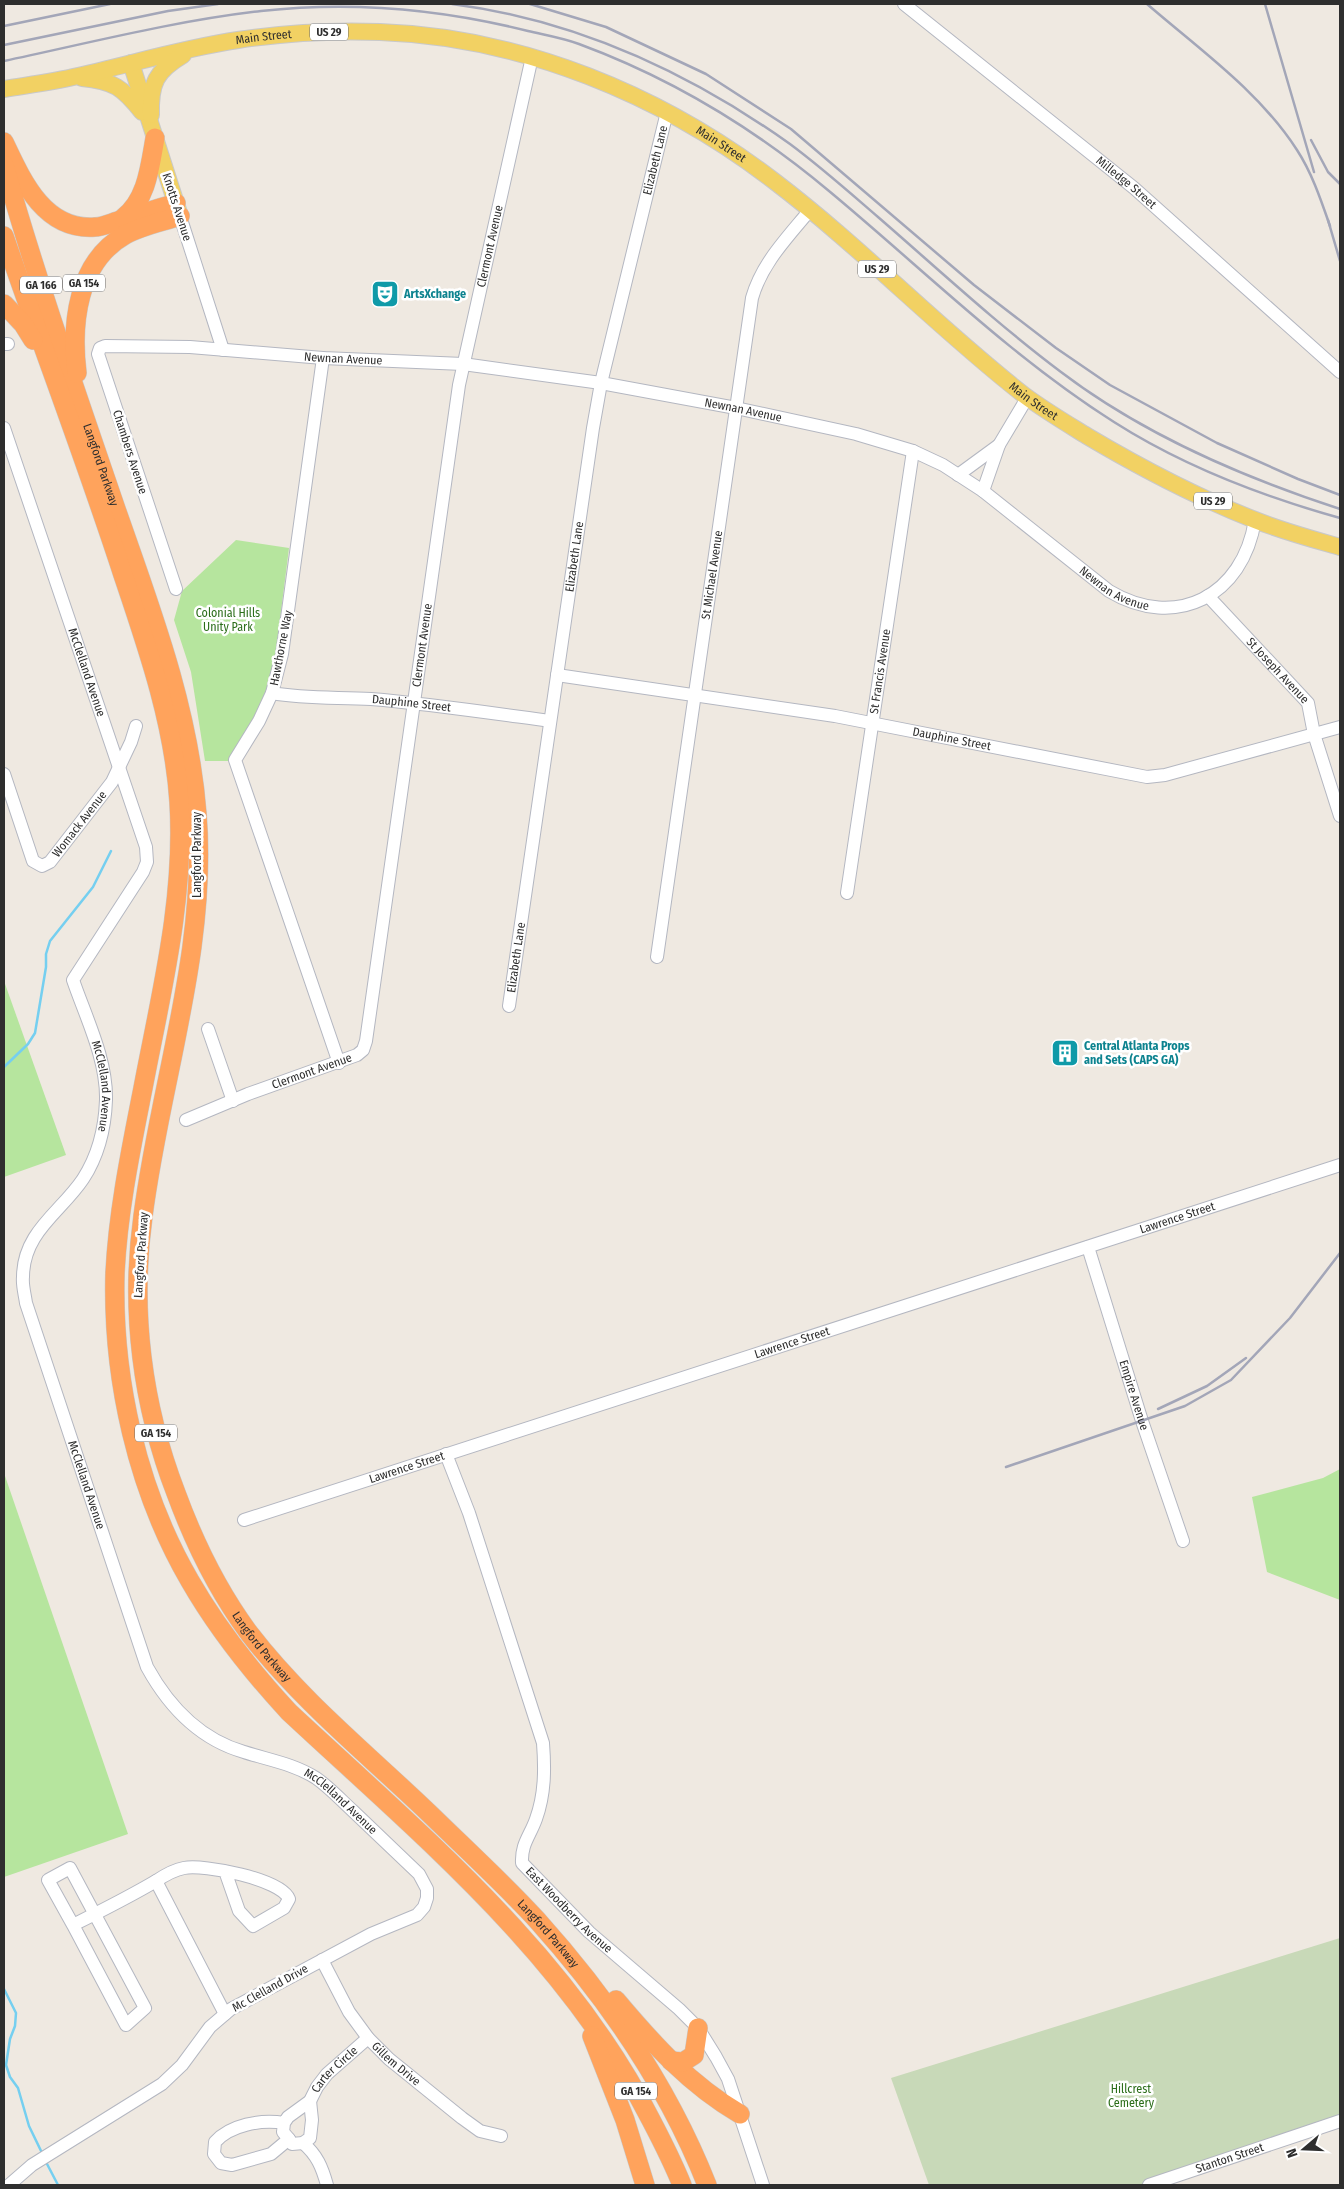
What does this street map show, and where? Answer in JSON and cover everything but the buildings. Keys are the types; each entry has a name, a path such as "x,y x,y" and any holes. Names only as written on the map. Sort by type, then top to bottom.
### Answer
{"highway":[{"path":"122,219 130,214 140,199 146,182 152,129"},
{"path":"4,142 16,169 35,200 56,218 74,226 96,227 122,219 178,210"},
{"name":"Langford Parkway","path":"4,165 98,498 157,679 168,726 178,798 180,863 174,927 127,1170 119,1224 116,1272 115,1326 122,1382 133,1434 149,1490 170,1543 190,1582 259,1679 289,1712 489,1898 578,2003 627,2075 663,2143 682,2185"},
{"name":"GA 154","path":"72,404 75,326 83,285 94,264 108,246 125,235 178,210"},
{"name":"Langford Parkway","path":"4,236 72,404 169,664 189,745 198,818 198,873 195,925 179,1024 144,1209 137,1285 142,1358 155,1430 175,1493 211,1572 247,1630 296,1687 429,1813 535,1918 590,1983 636,2046 673,2110 706,2185"},
{"path":"4,304 30,335 72,404"},
{"path":"535,1918 582,1960 651,2041 671,2061 710,2096 740,2114"},
{"path":"578,2003 625,2120 645,2185"},
{"path":"671,2061 683,2062 694,2055 698,2028"}],"main road":[{"name":"Main Street","path":"4,89 75,77 237,40 294,33 376,32 449,39 532,57 604,82 667,112 745,159 810,210 1027,398 1140,468 1255,520 1340,547"},
{"path":"152,129 152,92 158,73 192,49"},
{"name":"Knotts Avenue","path":"131,63 178,210"},
{"path":"75,77 96,79 123,90 152,129"}],"street":[{"name":"Milledge Street","path":"904,4 1134,188 1340,372"},
{"name":"Clermont Avenue","path":"186,1120 248,1094 339,1063 357,1055 363,1050 366,1041 463,364 532,57"},
{"name":"Elizabeth Lane","path":"509,1006 601,383 667,112"},
{"name":"Knotts Avenue","path":"178,210 223,350"},
{"name":"St Michael Avenue","path":"657,957 752,298 757,282 769,260 810,210"},
{"name":"Chambers Avenue","path":"134,347 105,346 100,348 98,354 176,589"},
{"name":"Newnan Avenue","path":"134,347 190,347 323,358 463,364 601,383 736,408 856,434 912,451 958,475 982,491 1124,600 1145,606 1166,608 1188,605 1208,596 1224,584 1236,570 1252,542 1255,520"},
{"name":"Hawthorne Way","path":"323,358 282,654 272,693 259,721 235,760 339,1063"},
{"path":"982,491 999,445 1027,398"},
{"name":"McClelland Avenue","path":"4,428 146,847 147,862 143,872 73,980 104,1071 106,1099 104,1126 96,1153 83,1178 33,1238 25,1257 22,1277 26,1303 147,1667 160,1691 177,1712 197,1729 221,1743 243,1752 287,1763 316,1778 397,1853"},
{"path":"958,475 999,445"},
{"name":"St Francis Avenue","path":"847,893 912,451"},
{"name":"St Joseph Avenue","path":"1208,596 1308,703 1314,734 1340,816"},
{"name":"Dauphine Street","path":"557,675 871,723 1147,777 1165,775 1340,727"},
{"name":"Dauphine Street","path":"272,693 292,697 369,699 414,703 550,721"},
{"path":"119,768 136,726"},
{"name":"Womack Avenue","path":"4,774 33,861 42,866 50,862 112,782 119,768"},
{"path":"208,1029 233,1101"},
{"name":"Lawrence Street","path":"244,1520 1340,1165"},
{"name":"Empire Avenue","path":"1088,1247 1137,1406 1183,1541"},
{"name":"East Woodberry Avenue","path":"446,1454 468,1513 543,1743 545,1768 543,1793 536,1820 522,1850 522,1863 589,1932 679,2009 698,2028 728,2080 763,2185"},
{"name":"Mc Clelland Drive","path":"9,2185 32,2165 162,2084 182,2065 210,2028 231,2009 371,1934 417,1915 424,1907 427,1889 424,1880 397,1853"},
{"path":"73,1925 173,1870 201,1866 225,1871 270,1884 287,1894 289,1899 284,1908 253,1926 240,1911 225,1871"},
{"path":"70,1868 145,2008 126,2024 73,1925 48,1880 70,1868"},
{"path":"156,1881 225,2014"},
{"name":"Gillem Drive","path":"322,1960 350,2012 368,2038 389,2059 462,2118 480,2130 501,2136"},
{"name":"Carter Circle","path":"284,2123 288,2117 310,2101 317,2087 327,2074 368,2038"},
{"path":"289,2139 271,2154 232,2165 221,2163 214,2154 214,2142 222,2134 259,2121 284,2123 283,2132 289,2139 292,2144 303,2143 310,2138 312,2120 310,2101"},
{"name":"Stanton Street","path":"1149,2185 1340,2121"},
{"path":"303,2143 313,2152 321,2165 326,2181 336,2185"}],"green space":[{"name":"Colonial Hills Unity Park","path":"236,540 289,548 275,659 268,688 262,703 231,761 205,761 191,672 174,620 182,591"},
{"path":"4,981 66,1155 4,1177"},
{"path":"1340,1469 1340,1600 1267,1572 1252,1497 1323,1478"},
{"path":"4,1473 128,1834 4,1877"},
{"name":"Hillcrest Cemetery","path":"1340,1938 1340,2118 1140,2185 929,2185 891,2078"}],"waterway":[{"path":"4,1067 28,1044 35,1033 46,967 46,954 50,941 93,887 111,851"},
{"path":"4,1989 16,2013 6,2065 10,2077 18,2088 29,2126 43,2155"},
{"path":"46,2162 58,2185"}],"railway":[{"path":"4,26 110,4"},
{"path":"4,45 168,11 218,4"},
{"path":"452,4 498,12 543,23 587,37 630,53 712,94 752,118 813,162 1014,335 1093,395 1160,435 1195,452 1267,483 1340,509"},
{"path":"530,4 606,27 706,74 791,129 974,285 1056,348 1110,385 1217,443 1298,479 1340,495"},
{"path":"1147,4 1247,90 1282,129 1307,168 1330,226"},
{"path":"1265,4 1314,172"},
{"path":"4,61 196,20 295,8 362,7 429,12 495,23 573,42 613,57 679,89 771,146 829,191 968,311 1039,369 1114,422 1167,452 1223,478 1281,500 1340,518"},
{"path":"1311,140 1328,172 1340,184"},
{"path":"1328,220 1340,261"},
{"path":"1006,1467 1185,1406 1231,1380 1290,1318 1340,1253"},
{"path":"1158,1409 1207,1386 1246,1358"}],"place":[{"name":"ArtsXchange","path":"385,294"},
{"name":"Central Atlanta Props and Sets (CAPS GA)","path":"1065,1053"}]}
